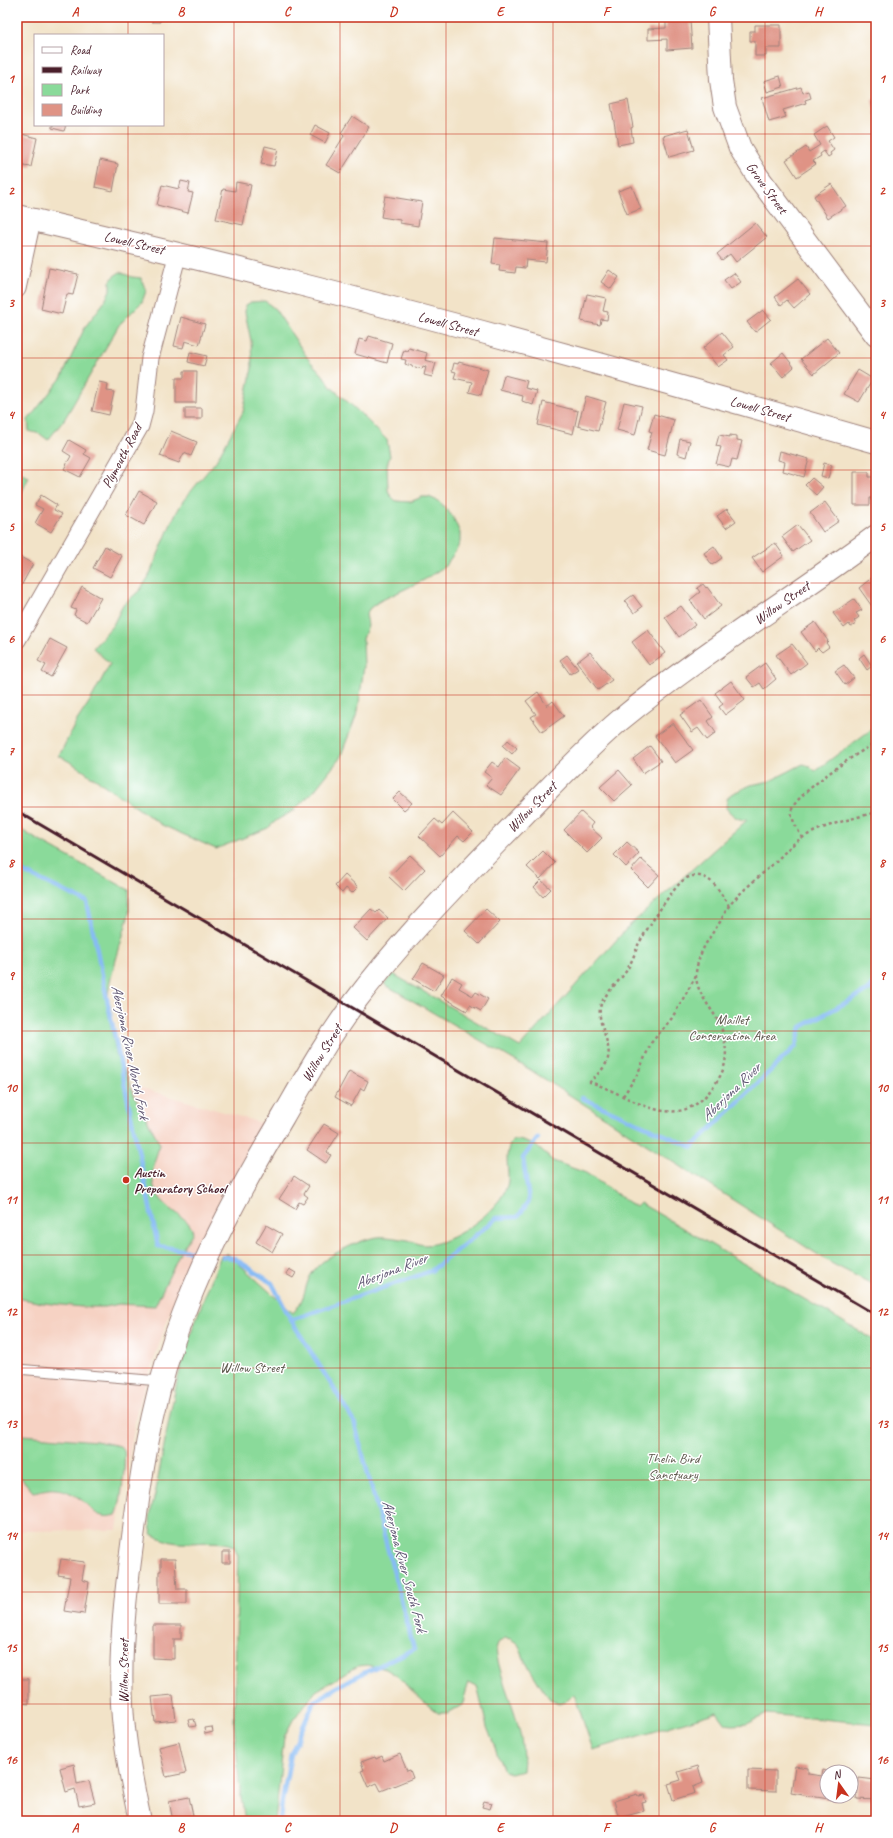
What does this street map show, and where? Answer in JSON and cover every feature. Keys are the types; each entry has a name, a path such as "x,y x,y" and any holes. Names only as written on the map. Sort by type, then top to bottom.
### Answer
{"main road":[{"name":"Grove Street","path":"718,17 721,80 725,107 740,148 758,177 876,335"},
{"name":"Lowell Street","path":"25,218 178,253 386,307 876,442"},
{"name":"Willow Street","path":"140,1821 125,1734 122,1701 123,1639 128,1576 141,1475 160,1381 183,1313 216,1240 271,1136 352,1006 408,937 564,773 619,722 688,669 876,536"}],"street":[{"path":"17,289 25,218"},
{"name":"Plymouth Road","path":"17,640 140,426 144,411 150,358 178,253"}],"lane":[{"path":"17,1369 160,1381"}],"path":[{"path":"802,838 793,820 792,811 798,798 846,762 876,743"},
{"path":"622,1096 637,1075 651,1043 672,1018 696,975 698,961 704,948 729,906 802,838 876,812"},
{"path":"696,975 700,991 707,1006 718,1020 726,1045 727,1060 721,1076 711,1091 698,1103 683,1111 672,1113 653,1109 590,1082 603,1068 609,1058 600,1012 606,996 628,968 651,923 677,886 684,879 700,876 716,886 729,906"}],"shaded area":[{"name":"Austin Preparatory School","path":"17,848 92,945 107,1078 265,1124 184,1271 137,1409 117,1530 17,1531"}],"green space":[{"path":"120,272 132,277 141,278 146,291 142,302 119,325 64,420 48,440 40,434 29,431 28,420 62,377 85,327 105,301 110,290 110,282 114,276"},
{"path":"265,301 275,309 309,360 323,375 331,387 387,440 390,456 387,465 388,490 390,495 396,501 410,502 422,497 429,497 440,502 453,517 460,533 460,542 456,551 445,566 424,580 380,601 370,608 366,614 368,625 363,639 364,666 358,711 340,758 314,791 293,811 277,820 268,828 216,849 162,825 72,763 59,756 76,722 90,701 110,664 93,648 113,625 123,605 140,590 148,578 173,519 183,501 216,461 243,412 252,368 251,341 245,312 246,305 251,302"},
{"path":"17,472 29,477 17,502"},
{"name":"Maillet Conservation Area","path":"876,726 876,1286 831,1263 529,1069 384,984 393,974 520,1047 629,926 747,820 735,817 726,808 727,799 731,794 751,785 770,781 803,764 810,766 815,771"},
{"path":"17,827 129,890 129,914 110,981 108,1011 117,1058 124,1069 134,1095 160,1144 153,1173 155,1189 159,1197 188,1223 193,1232 180,1253 155,1306 119,1304 105,1307 82,1307 43,1303 17,1298"},
{"name":"Thelin Bird Sanctuary","path":"513,1140 519,1140 535,1145 553,1161 586,1173 636,1207 640,1203 876,1341 876,1724 767,1714 747,1724 732,1725 726,1724 717,1712 593,1750 574,1694 568,1700 560,1703 550,1699 525,1661 518,1644 511,1639 505,1638 498,1643 496,1649 503,1679 518,1724 523,1754 522,1770 511,1773 504,1771 487,1727 477,1686 469,1682 462,1705 448,1713 438,1713 424,1702 397,1676 386,1669 367,1665 358,1666 316,1691 293,1720 284,1737 275,1821 245,1821 240,1791 234,1723 238,1556 234,1546 227,1544 214,1542 178,1543 164,1540 152,1534 150,1524 151,1509 181,1366 194,1324 221,1255 225,1256 227,1253 293,1313 299,1306 312,1273 325,1260 343,1249 365,1240 381,1237 408,1240 423,1245 434,1244 453,1237 482,1218 497,1203 506,1187 508,1181 507,1155"},
{"path":"22,1435 96,1441 120,1446 124,1451 123,1483 116,1515 98,1515 79,1498 58,1489 33,1492 17,1473 17,1440"}],"building":[{"path":"152,17 160,17 160,22 152,22"},
{"path":"690,20 692,48 667,50 667,39 648,40 648,29 666,28 666,21"},
{"path":"755,25 781,25 781,48 766,48 766,56 755,56 755,41 750,41 750,31 755,31"},
{"path":"780,76 783,87 767,92 764,81"},
{"path":"801,87 803,93 809,91 811,98 805,100 806,103 783,110 786,117 769,122 762,98"},
{"path":"876,99 876,115 875,115 872,100"},
{"path":"628,100 633,127 631,128 633,142 618,145 611,104"},
{"path":"352,116 369,127 340,173 326,165 344,136 341,133"},
{"path":"315,125 330,133 325,143 310,135"},
{"path":"52,126 66,126 64,131 52,128"},
{"path":"827,126 834,137 828,141 834,150 828,157 824,151 820,154 821,156 813,161 816,164 797,177 786,160 806,147 809,152 820,145 814,135"},
{"path":"688,129 694,150 669,157 663,136"},
{"path":"17,133 37,138 31,167 17,165"},
{"path":"265,146 278,149 274,166 261,164"},
{"path":"100,160 118,164 113,191 95,187"},
{"path":"181,181 190,183 188,192 193,193 188,213 157,205 162,185 179,189"},
{"path":"236,182 251,185 243,225 216,219 223,189 235,191"},
{"path":"831,184 846,206 828,218 814,196"},
{"path":"632,186 641,209 627,214 618,191"},
{"path":"385,196 422,202 418,226 400,223 400,220 381,217"},
{"path":"755,223 767,237 736,262 730,254 722,260 717,254"},
{"path":"495,238 548,243 546,262 526,260 525,268 516,267 515,273 499,271 500,265 492,264"},
{"path":"49,268 78,274 73,295 67,294 62,314 41,309"},
{"path":"609,270 619,277 611,289 601,282"},
{"path":"734,273 741,282 731,289 724,280"},
{"path":"798,279 810,294 794,308 787,300 781,305 775,297"},
{"path":"587,294 606,298 603,311 608,312 607,320 601,319 600,325 581,321"},
{"path":"763,310 771,319 755,332 747,322"},
{"path":"181,317 205,324 199,345 185,341 183,348 174,346"},
{"path":"722,332 734,347 724,355 728,360 718,367 703,348"},
{"path":"369,336 392,343 387,363 355,354 359,339 367,341"},
{"path":"827,338 839,353 814,374 801,359"},
{"path":"409,348 427,353 425,360 436,363 432,377 424,375 426,367 423,366 422,369 405,364 406,360 401,359 404,350 408,351"},
{"path":"190,352 207,356 204,366 188,362"},
{"path":"783,353 794,367 783,377 771,363"},
{"path":"459,362 488,370 481,395 469,392 472,382 454,378 456,372 452,371 454,363 458,364"},
{"path":"858,370 873,379 859,402 844,394"},
{"path":"184,371 197,371 196,403 176,403 176,378 184,378"},
{"path":"504,375 527,381 525,388 537,391 533,405 522,401 523,396 500,390"},
{"path":"99,382 108,384 107,391 114,392 109,415 92,411"},
{"path":"586,396 606,402 598,431 578,426"},
{"path":"543,402 578,411 573,434 538,425"},
{"path":"624,402 642,406 635,435 617,430"},
{"path":"185,408 202,408 202,419 185,419"},
{"path":"654,414 674,420 665,455 647,450 652,432 649,431"},
{"path":"171,431 197,442 191,456 184,453 179,463 160,456"},
{"path":"719,435 730,437 730,435 737,436 737,440 742,441 737,460 732,459 730,467 716,464 721,447 716,446"},
{"path":"680,439 690,441 686,457 677,454"},
{"path":"69,440 86,450 84,454 91,458 80,477 64,469 71,456 63,451"},
{"path":"780,451 809,459 804,477 783,471 785,462 778,460"},
{"path":"824,463 832,465 828,478 821,476"},
{"path":"854,472 869,472 869,477 876,477 876,498 870,498 870,505 854,505"},
{"path":"812,478 823,487 816,495 805,485"},
{"path":"139,491 157,501 144,525 126,515"},
{"path":"41,495 57,505 54,510 62,514 51,532 35,523 43,509 35,505"},
{"path":"825,502 839,521 823,532 810,513"},
{"path":"727,509 736,521 726,528 717,516"},
{"path":"798,525 810,540 793,552 782,537"},
{"path":"775,543 784,556 762,572 752,558"},
{"path":"105,546 122,556 110,577 93,568"},
{"path":"714,546 722,558 712,565 704,553"},
{"path":"17,555 33,564 21,586 17,584"},
{"path":"874,576 876,579 876,612 859,588"},
{"path":"703,584 721,606 704,619 690,600 700,592 697,588"},
{"path":"82,587 101,598 87,622 74,615 76,610 71,608"},
{"path":"633,595 642,607 634,613 625,601"},
{"path":"854,599 862,610 856,613 859,617 854,621 856,624 851,627 849,624 844,628 833,613"},
{"path":"681,606 695,625 679,637 665,617"},
{"path":"815,622 828,641 826,643 829,647 822,652 818,648 815,651 801,632"},
{"path":"648,630 665,653 649,665 632,642"},
{"path":"50,639 67,648 51,677 42,672 46,665 38,661"},
{"path":"792,644 807,663 791,675 776,655"},
{"path":"590,652 612,680 598,690 577,662"},
{"path":"864,654 872,666 867,670 859,658"},
{"path":"567,655 578,669 570,674 560,660"},
{"path":"765,663 776,679 764,689 760,683 754,687 746,677"},
{"path":"844,665 854,678 845,685 835,671"},
{"path":"731,681 745,700 725,715 719,707 723,704 715,693"},
{"path":"538,692 547,706 553,701 564,716 542,732 531,717 536,714 526,701"},
{"path":"701,700 713,717 708,721 716,733 707,740 698,728 692,732 680,715"},
{"path":"673,723 693,750 675,763 655,736"},
{"path":"508,740 517,748 512,754 503,746"},
{"path":"650,746 661,761 643,773 633,759"},
{"path":"505,758 520,769 501,795 486,785 492,778 484,772 492,762 499,767"},
{"path":"619,770 632,785 614,801 600,787"},
{"path":"400,792 412,803 404,810 393,799"},
{"path":"581,812 593,823 590,827 602,838 587,853 564,830"},
{"path":"453,813 473,832 464,841 458,836 440,856 419,836 435,819 442,825"},
{"path":"627,842 639,853 626,867 614,855"},
{"path":"543,851 555,863 540,879 527,867"},
{"path":"410,855 425,869 404,891 389,877"},
{"path":"641,859 659,875 648,887 631,870"},
{"path":"345,875 358,887 352,893 346,888 342,893 335,886"},
{"path":"541,880 551,889 543,897 534,887"},
{"path":"371,909 376,913 379,910 388,918 367,941 353,928"},
{"path":"486,909 500,922 479,944 465,931"},
{"path":"423,963 444,975 434,991 413,979"},
{"path":"452,977 462,983 459,988 473,996 476,992 488,999 481,1011 470,1005 467,1011 441,996"},
{"path":"349,1071 368,1081 364,1090 361,1088 351,1106 335,1097"},
{"path":"324,1124 339,1133 327,1152 331,1155 326,1163 307,1150"},
{"path":"294,1176 309,1186 304,1194 308,1197 303,1204 299,1202 295,1209 279,1199"},
{"path":"266,1225 282,1234 272,1252 256,1242"},
{"path":"289,1269 296,1273 293,1278 286,1274"},
{"path":"222,1552 230,1552 230,1563 222,1563"},
{"path":"61,1559 85,1562 82,1580 89,1582 84,1614 64,1611 70,1577 58,1575"},
{"path":"161,1559 175,1559 177,1589 187,1589 187,1604 159,1604 159,1571 161,1571"},
{"path":"153,1625 181,1625 181,1639 174,1639 174,1659 153,1658"},
{"path":"17,1679 29,1679 29,1704 17,1703"},
{"path":"173,1695 176,1720 155,1722 152,1697"},
{"path":"194,1719 196,1726 190,1727 188,1720"},
{"path":"212,1727 213,1732 205,1734 204,1728"},
{"path":"179,1742 186,1773 166,1777 159,1747"},
{"path":"400,1754 407,1771 410,1770 413,1778 381,1791 377,1783 368,1787 361,1771 364,1770 361,1762 375,1757 376,1759 382,1756 384,1761"},
{"path":"74,1764 77,1784 89,1781 95,1803 79,1806 75,1789 66,1792 60,1768"},
{"path":"698,1766 703,1783 693,1787 695,1793 673,1800 668,1784 681,1780 678,1772"},
{"path":"795,1766 808,1768 808,1774 819,1776 819,1797 791,1793"},
{"path":"748,1770 776,1771 776,1791 748,1790"},
{"path":"859,1778 876,1780 876,1800 859,1799"},
{"path":"637,1794 638,1796 644,1795 646,1802 642,1803 644,1811 619,1818 614,1801"},
{"path":"189,1797 194,1820 173,1821 169,1801"},
{"path":"484,1801 492,1803 490,1809 482,1807"},
{"path":"583,1818 583,1820 589,1818 589,1821 574,1821"}],"waterway":[{"name":"Aberjona River North Fork","path":"17,869 87,902 158,1246 195,1252"},
{"name":"Aberjona River","path":"582,1098 692,1147 796,1046 801,1027 869,990 876,982"},
{"name":"Aberjona River","path":"291,1320 431,1271 497,1218 518,1217 529,1201 523,1158 538,1138"},
{"name":"Aberjona River South Fork","path":"223,1257 234,1258 272,1283 291,1320 354,1421 414,1649 347,1681 314,1702 291,1754 282,1801 280,1821"}],"railway":[{"path":"17,811 876,1315"}],"place":[{"name":"Austin Preparatory School","path":"126,1180"}]}
